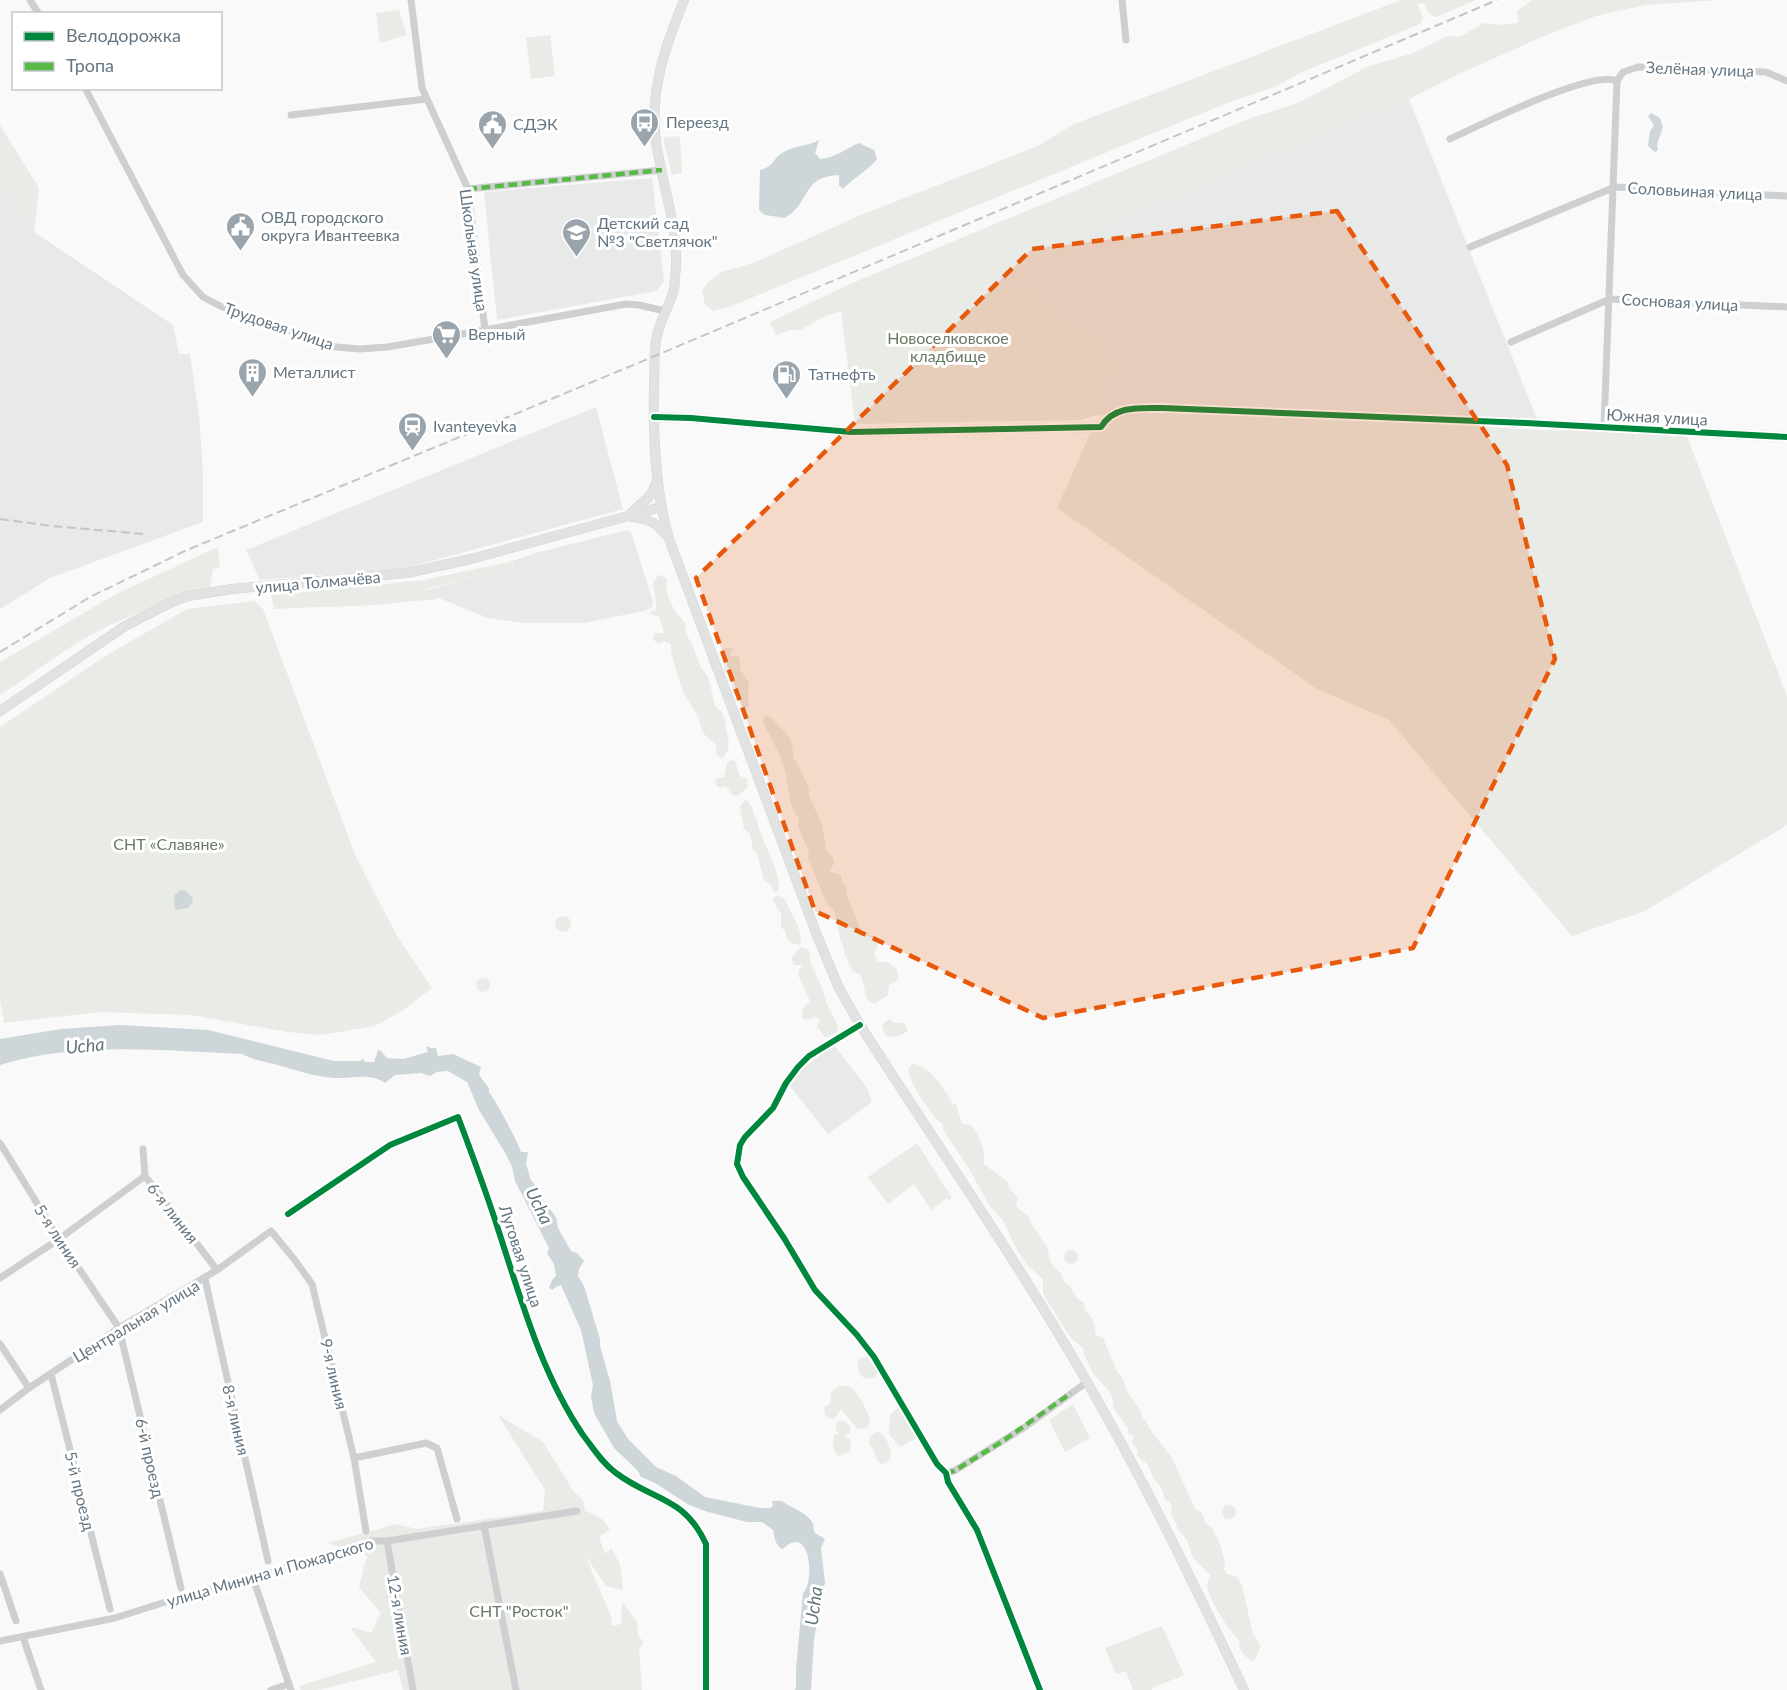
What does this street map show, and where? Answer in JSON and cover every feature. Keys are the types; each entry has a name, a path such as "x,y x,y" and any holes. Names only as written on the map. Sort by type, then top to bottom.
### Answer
{"street":[{"name":"Школьная улица","path":"411,0 418,64 426,99 468,189 485,330"},
{"path":"684,0 658,77 655,132 676,265 674,289 656,338 654,417 658,479 661,507 669,539 818,938 839,988 860,1025 1033,1293 1087,1382 1155,1508 1244,1690"},
{"path":"1122,0 1126,40"},
{"name":"Зелёная улица","path":"1449,139 1577,85 1599,79 1617,81 1623,72 1638,67 1766,72 1787,81"},
{"path":"1604,427 1615,187 1617,81"},
{"name":"Трудовая улица","path":"86,90 183,275 203,297 220,306 336,347 360,349 387,347 626,304 665,311"},
{"path":"291,115 426,99"},
{"path":"468,189 662,170"},
{"name":"Соловьиная улица","path":"1470,247 1615,187 1787,196"},
{"name":"Сосновая улица","path":"1511,342 1610,299 1787,307"},
{"name":"Южная улица","path":"654,417 691,418 851,432 1101,427 1105,420 1124,409 1162,408 1526,423 1787,437"},
{"path":"624,517 644,503 658,479"},
{"name":"улица Толмачёва","path":"0,711 124,626 188,596 232,589 407,573 471,559 661,507"},
{"path":"624,517 645,518 655,523 669,539"},
{"path":"860,1025 809,1056 786,1083 773,1108 745,1137 740,1146 737,1164 742,1177 784,1238 815,1290 874,1357 937,1464 946,1473 948,1482 977,1530 1040,1690"},
{"name":"Луговая улица","path":"288,1214 390,1145 458,1117 499,1230 528,1321 569,1412 594,1450 610,1468 631,1482 677,1506 702,1535 706,1544 706,1690"},
{"name":"5-я линия","path":"0,1143 59,1239 119,1328"},
{"name":"6-я линия","path":"143,1149 145,1176 217,1270"},
{"path":"0,1278 59,1239 145,1176"},
{"name":"Центральная улица","path":"0,1410 119,1328 205,1279 271,1231"},
{"name":"9-я линия","path":"271,1231 312,1284 354,1458 366,1531"},
{"name":"8-я линия","path":"205,1279 268,1561"},
{"name":"6-й проезд","path":"119,1328 180,1588"},
{"path":"0,1344 29,1388"},
{"name":"5-й проезд","path":"51,1374 110,1609"},
{"path":"946,1473 954,1471 1003,1441 1087,1382"},
{"path":"354,1458 426,1443 437,1448 457,1519"},
{"name":"улица Минина и Пожарского","path":"0,1641 115,1617 253,1578 371,1541 387,1541 577,1511"},
{"path":"484,1525 516,1690"},
{"name":"12-я линия","path":"387,1541 413,1690"},
{"path":"0,1574 16,1621"},
{"path":"253,1578 290,1687 271,1690"},
{"path":"23,1638 41,1690"}],"highlighted area":[{"path":"1337,211 1507,465 1555,659 1413,948 1043,1018 815,911 696,578 1032,249"}],"shaded area":[{"path":"1409,99 1539,424 1114,414 1093,416 1103,386 1097,344 1046,321 1004,298 997,276 1250,165"},
{"name":"Детский сад №3 \"Светлячок\"","path":"652,178 664,282 656,291 497,320 484,192"},
{"path":"0,181 34,232 173,325 179,354 190,354 199,415 203,472 203,522 50,578 0,609"},
{"path":"596,407 623,509 402,569 260,580 246,550"},
{"path":"627,530 631,532 653,602 652,607 644,611 584,623 523,623 488,618 439,598 432,600 426,590 486,574 514,571 513,561 532,554"},
{"path":"834,1045 867,1088 872,1102 828,1134 789,1085 802,1068"}],"green space":[{"path":"1401,0 1476,0 1436,17 1429,13 1423,3 1418,4 1423,19 1420,24 1300,73 1277,86 1227,103 729,307 713,311 705,304 702,291 708,282 722,272 753,263 861,215 1038,146 1074,124"},
{"name":"Новоселковское кладбище","path":"1532,0 1719,0 1645,5 1596,16 1537,39 1409,99 1250,165 997,276 1004,298 1036,290 1046,321 1097,344 1105,363 1103,386 1093,416 1081,420 855,424 841,311 823,317 801,330 790,330 776,335 770,322 850,284 1251,118 1298,103 1367,67 1413,53 1448,36 1459,37 1484,23 1497,25 1518,23 1517,11"},
{"path":"399,10 407,35 380,43 376,13"},
{"path":"550,35 555,76 531,79 526,38"},
{"path":"0,125 39,188 34,232 0,181"},
{"path":"680,136 682,173 672,175 663,138"},
{"path":"1124,409 1254,413 1539,430 1686,434 1787,696 1787,825 1645,911 1572,936 1389,720 1317,689 1057,508 1093,427"},
{"path":"218,547 220,567 213,569 210,587 144,610 92,634 0,695 0,662 116,594"},
{"path":"513,561 514,571 486,574 426,589 432,600 274,609 271,595 424,580"},
{"path":"662,575 667,580 666,589 669,599 685,623 686,634 701,668 708,677 715,706 721,711 726,721 725,728 729,744 722,759 717,755 716,745 702,732 699,718 682,690 671,652 671,644 665,641 658,644 653,639 655,633 664,633 659,616 651,615 651,611 657,610 653,582"},
{"name":"СНТ «Славяне»","path":"255,601 263,609 356,857 397,936 432,988 402,1011 375,1026 320,1035 288,1032 191,1015 100,1012 4,1023 0,999 0,727 107,655 187,609"},
{"path":"729,647 733,650 729,656 737,656 740,659 740,669 749,683 749,706 745,709 732,689 731,679 725,672 721,650"},
{"path":"766,715 785,731 789,738 794,759 809,789 809,796 822,825 826,849 833,858 834,864 830,869 831,872 841,875 862,933 879,938 874,953 877,961 889,963 897,970 898,980 889,985 888,995 874,1004 867,999 861,975 853,971 844,953 834,910 827,904 808,858 809,853 798,826 799,819 791,803 784,768 763,723"},
{"path":"730,760 735,761 740,776 747,779 748,787 737,796 732,795 726,786 720,788 715,784 716,779 724,777 727,763"},
{"path":"745,800 752,808 775,867 779,885 777,892 764,880 750,834 744,829 740,807"},
{"path":"777,895 784,898 796,921 801,940 800,945 791,943 786,938 786,932 781,927 781,913 773,899"},
{"path":"563,916 569,918 571,924 569,930 563,932 557,930 555,924 557,918"},
{"path":"801,947 807,949 810,954 811,965 838,1026 836,1033 826,1038 817,1027 820,1020 816,1017 805,1020 802,1017 803,1009 810,1001 798,975 803,965 795,965 791,958"},
{"path":"483,978 488,980 490,985 488,990 483,992 478,990 476,985 478,980"},
{"path":"889,1019 895,1023 905,1023 908,1031 897,1036 885,1035 882,1025"},
{"path":"913,1063 926,1069 936,1079 952,1103 956,1104 962,1124 971,1125 974,1129 983,1148 984,1164 1008,1182 1009,1188 1018,1198 1016,1206 1029,1217 1047,1247 1051,1263 1077,1298 1084,1303 1085,1310 1093,1321 1096,1335 1103,1338 1128,1393 1141,1411 1149,1428 1172,1458 1195,1509 1202,1513 1205,1522 1212,1528 1220,1544 1225,1562 1224,1569 1227,1574 1237,1577 1242,1585 1253,1634 1261,1646 1254,1661 1243,1654 1239,1640 1215,1605 1207,1585 1210,1575 1193,1558 1187,1540 1178,1529 1171,1513 1170,1502 1165,1500 1162,1489 1148,1465 1137,1456 1138,1451 1132,1442 1134,1435 1129,1435 1128,1428 1114,1409 1109,1391 1093,1373 1083,1348 1071,1338 1049,1304 1043,1293 1043,1279 1027,1265 1003,1220 989,1205 968,1167 944,1131 942,1123 935,1118 919,1095 908,1069"},
{"path":"917,1143 952,1198 948,1201 947,1198 931,1210 914,1184 888,1204 868,1177"},
{"path":"1071,1250 1076,1252 1078,1257 1076,1262 1071,1264 1066,1262 1064,1257 1066,1252"},
{"path":"868,1357 874,1360 877,1373 875,1377 866,1379 860,1375 857,1362 860,1358"},
{"path":"838,1386 848,1386 853,1389 863,1403 870,1419 868,1428 856,1427 841,1409 835,1418 829,1419 825,1415 824,1407 830,1404 831,1393"},
{"path":"1073,1404 1090,1438 1065,1452 1049,1420"},
{"path":"900,1408 917,1438 900,1447 889,1434 890,1415"},
{"name":"СНТ \"Росток\"","path":"498,1415 543,1442 574,1492 583,1500 585,1510 602,1519 610,1529 599,1537 605,1554 611,1548 620,1564 623,1590 606,1586 585,1555 611,1616 612,1626 621,1624 622,1601 637,1622 638,1636 644,1642 639,1650 642,1690 403,1690 398,1670 318,1690 301,1690 299,1686 376,1662 350,1627 371,1633 381,1613 359,1587 367,1556 328,1543 396,1524 417,1529 543,1511 545,1490"},
{"path":"838,1421 845,1421 851,1427 849,1434 844,1435 851,1441 850,1452 838,1456 834,1451 833,1440 835,1434 839,1434 835,1430"},
{"path":"878,1431 886,1439 891,1453 886,1463 881,1464 877,1461 869,1443 870,1437"},
{"path":"1229,1505 1234,1507 1236,1512 1234,1517 1229,1519 1224,1517 1222,1512 1224,1507"},
{"path":"1162,1626 1184,1675 1152,1688 1152,1690 1133,1690 1126,1671 1116,1674 1105,1648"}],"water":[{"path":"1651,113 1660,118 1663,127 1657,144 1658,150 1655,152 1648,146 1650,131 1654,125 1648,116"},
{"path":"819,140 815,153 820,159 835,155 859,143 874,150 877,159 843,189 839,185 839,175 818,180 796,209 785,218 765,215 759,210 760,170 787,150"},
{"path":"180,890 186,891 192,897 193,902 188,908 175,910 174,896"},
{"name":"Ucha","path":"120,1025 208,1030 334,1061 361,1061 362,1058 365,1062 374,1062 378,1050 387,1058 403,1059 428,1052 426,1046 436,1048 438,1056 453,1054 481,1067 479,1075 489,1088 521,1152 528,1152 526,1164 531,1180 556,1217 558,1228 571,1251 577,1253 584,1261 578,1276 584,1286 600,1339 617,1421 628,1439 656,1467 676,1476 705,1497 760,1508 770,1508 773,1506 772,1501 782,1501 807,1516 813,1524 815,1533 825,1539 821,1548 825,1582 814,1639 811,1690 795,1690 803,1593 809,1576 808,1556 804,1548 799,1543 792,1543 781,1548 773,1530 762,1522 747,1522 689,1505 655,1483 641,1477 638,1471 614,1448 594,1413 591,1397 593,1385 581,1330 561,1285 553,1290 549,1288 556,1276 554,1264 547,1253 549,1248 515,1181 512,1166 479,1110 467,1082 448,1071 437,1072 430,1076 421,1073 395,1075 385,1083 367,1077 340,1078 311,1074 242,1054 151,1050 120,1049 59,1053 0,1065 0,1039 61,1029"}],"railway":[{"path":"0,652 90,597 187,550 655,356 1497,0"},
{"path":"0,519 144,534"}],"marked path":[{"path":"468,189 662,170"},
{"path":"946,1473 954,1471 1003,1441 1071,1393"}],"cycle path":[{"path":"654,417 691,418 851,432 1101,427 1106,420 1120,411 1137,408 1163,408 1526,423 1787,437"},
{"path":"860,1025 809,1056 798,1067 786,1083 773,1108 745,1137 740,1145 737,1164 815,1290 874,1357 937,1464 946,1473 948,1482 977,1530 1040,1690"},
{"path":"288,1214 390,1145 458,1117 489,1201 533,1335 568,1411 606,1465 630,1482 678,1508 697,1528 706,1544 706,1690"}],"place":[{"name":"Переезд","path":"645,148"},
{"name":"СДЭК","path":"492,150"},
{"name":"ОВД городского округа Ивантеевка","path":"240,252"},
{"name":"Детский сад №3 \"Светлячок\"","path":"576,258"},
{"name":"Верный","path":"447,360"},
{"name":"Металлист","path":"252,398"},
{"name":"Татнефть","path":"787,400"},
{"name":"Ivanteyevka","path":"412,452"}]}
